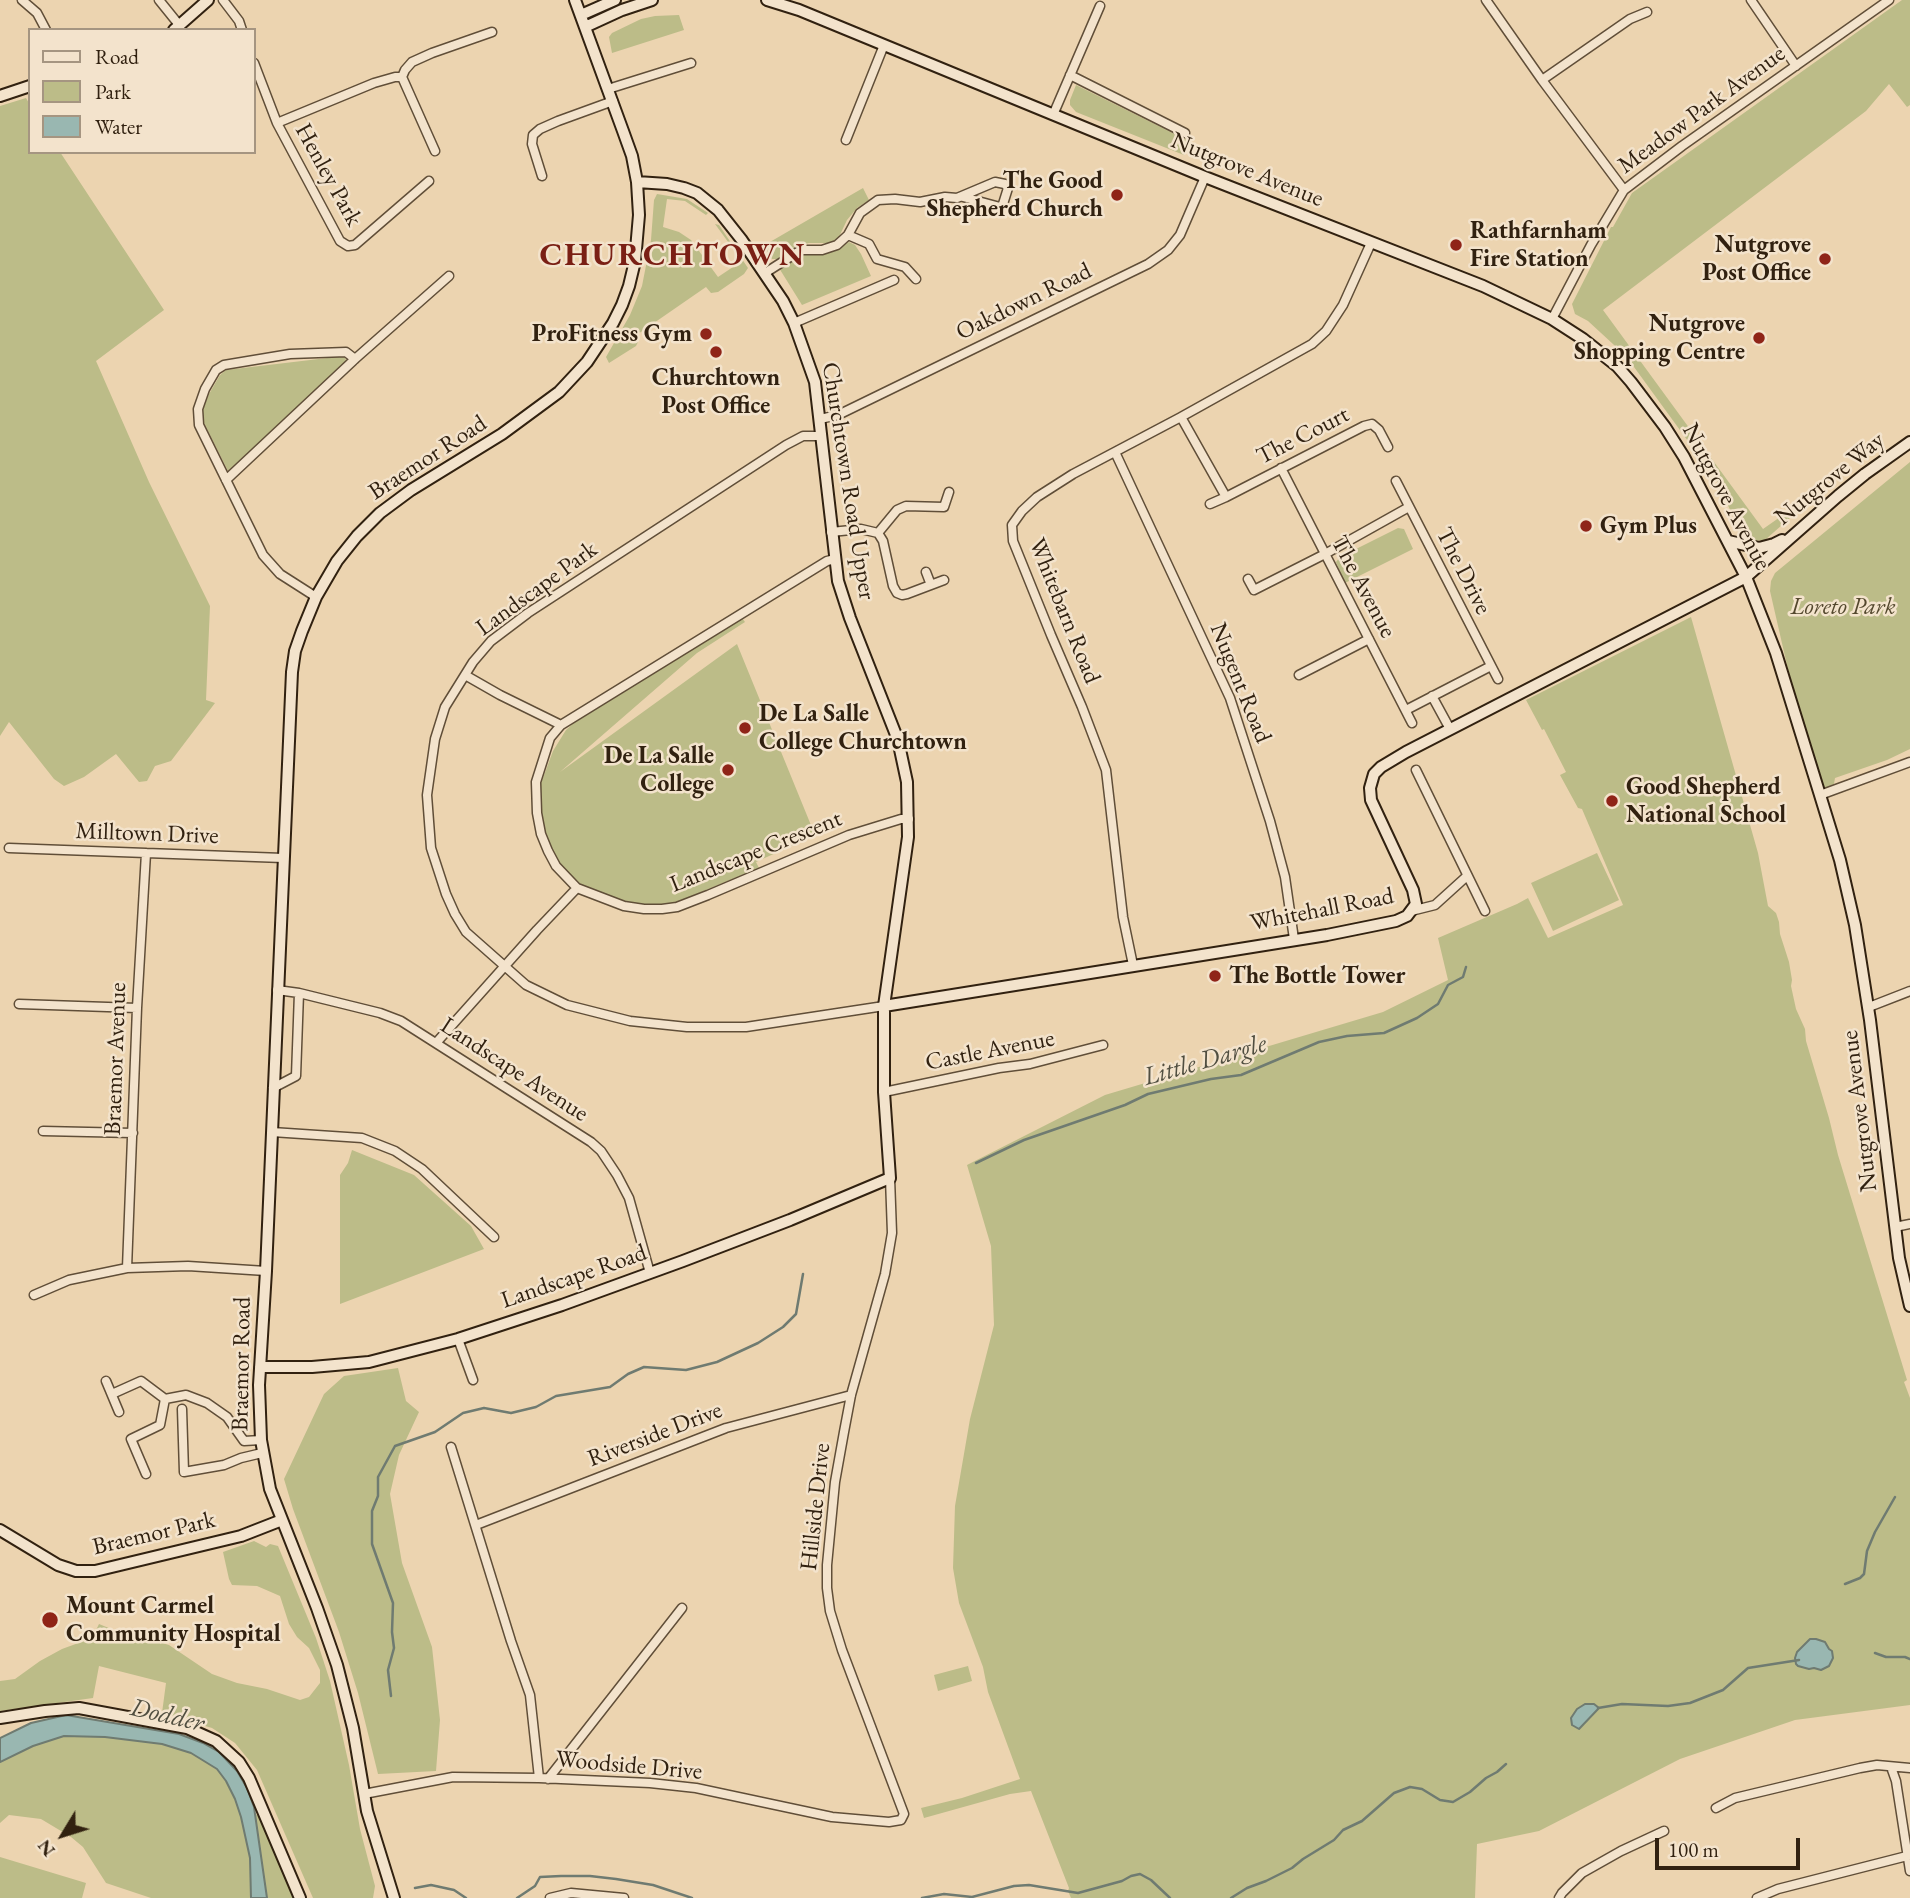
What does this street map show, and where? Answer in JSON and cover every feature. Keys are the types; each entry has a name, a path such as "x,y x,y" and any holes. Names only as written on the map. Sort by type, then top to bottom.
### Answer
{"main road":[{"path":"177,28 208,0"},
{"path":"575,0 632,156 637,182"},
{"path":"581,15 617,3 652,0"},
{"name":"Nutgrove Avenue","path":"767,0 799,10 1205,177 1483,286 1552,319 1617,366 1659,419 1684,457 1746,577 1776,653 1843,873 1855,925 1868,1007 1899,1258 1910,1306"},
{"path":"585,27 617,3"},
{"path":"0,96 28,87"},
{"name":"Churchtown Road Upper","path":"637,182 684,188 697,193 732,226 783,301 794,323 815,382 838,581 898,740 907,782 908,837 884,1006 884,1092 890,1178"},
{"name":"Braemor Road","path":"394,1898 364,1794 353,1728 337,1665 270,1489 262,1453 258,1393 266,1271 292,672 295,651 316,597 346,549 380,513 411,490 528,417 559,392 587,362 613,323 629,285 635,261 638,227 637,182"},
{"name":"Nutgrove Way","path":"1746,577 1865,474 1910,442"},
{"path":"1728,541 1759,548 1774,544 1798,531"},
{"name":"Whitehall Road","path":"884,1006 1327,935 1396,921 1407,916 1416,904 1413,890 1371,800 1370,788 1374,775 1389,762 1450,729 1746,577"},
{"name":"Landscape Road","path":"260,1367 312,1367 369,1362 458,1339 650,1273 790,1220 890,1178"},
{"name":"Braemor Park","path":"0,1530 58,1565 76,1571 95,1571 240,1536 282,1520"},
{"path":"0,1718 79,1708 187,1728 215,1741 239,1762 249,1778 300,1898"}],"street":[{"path":"22,0 37,13 45,28"},
{"path":"159,0 177,28"},
{"path":"223,0 236,16 241,28"},
{"path":"1486,0 1625,190"},
{"path":"1751,0 1796,66"},
{"name":"Meadow Park Avenue","path":"1552,319 1591,245 1625,190 1682,146 1889,0"},
{"path":"1053,114 1100,6"},
{"path":"1542,80 1630,19 1647,12"},
{"path":"435,150 402,77 405,69 412,62 492,32"},
{"path":"846,139 884,45"},
{"path":"608,89 691,63"},
{"name":"Henley Park","path":"256,68 277,123 340,241 348,246 355,245 429,181"},
{"name":"Nutgrove Avenue","path":"1070,75 1185,133"},
{"path":"277,123 374,83 402,77"},
{"path":"542,176 532,144 533,135 558,121 613,101"},
{"name":"Oakdown Road","path":"820,419 834,417 1147,264 1168,250 1180,235 1205,177"},
{"path":"765,273 801,250 822,250 836,245 848,235 860,213 878,200 920,202 963,197 1000,207 1008,188 1006,184 995,182 963,197"},
{"path":"848,235 869,244 877,259 905,267 916,279"},
{"name":"Whitebarn Road","path":"1132,965 1123,917 1106,770 1013,541 1012,525 1037,497 1073,474 1312,344 1326,331 1343,305 1371,243"},
{"path":"226,480 355,359 449,276"},
{"path":"794,323 894,280"},
{"path":"316,597 280,574 263,555 200,425 198,409 216,370 224,366 290,354 346,352 355,359"},
{"path":"1181,417 1226,497"},
{"name":"The Court","path":"1210,504 1364,426 1372,424 1379,430 1388,447"},
{"name":"Landscape Park","path":"822,436 803,436 786,446 540,606 491,641 445,707 435,739 427,796 431,848 455,914 466,932 526,985 567,1005 630,1021 687,1027 746,1027 884,1006"},
{"name":"Nugent Road","path":"1115,452 1230,698 1282,866 1294,939"},
{"name":"The Avenue","path":"1281,468 1412,723"},
{"name":"The Drive","path":"1396,481 1498,679"},
{"path":"878,533 897,510 906,506 944,507 948,492"},
{"path":"1248,579 1254,590 1409,507"},
{"path":"831,532 861,529 878,533 883,541 897,593 907,594 944,580"},
{"name":"Landscape Crescent","path":"835,559 821,565 561,725 550,738 536,782 541,834 556,866 577,888 624,906 644,909 677,907 849,835 909,819"},
{"path":"926,572 931,585"},
{"path":"1299,675 1369,639"},
{"path":"1406,710 1491,666"},
{"path":"465,675 561,725"},
{"path":"1432,696 1450,729"},
{"path":"1820,795 1910,762"},
{"path":"1416,770 1485,911"},
{"name":"Milltown Drive","path":"9,848 283,858"},
{"name":"Braemor Avenue","path":"127,1268 146,853"},
{"path":"1411,911 1435,905 1467,876"},
{"path":"436,1043 577,888"},
{"name":"Landscape Avenue","path":"277,990 380,1013 401,1021 591,1142 601,1151 629,1198 650,1273"},
{"path":"1868,1007 1910,991"},
{"path":"273,1088 296,1076 299,993"},
{"path":"19,1004 137,1008"},
{"name":"Castle Avenue","path":"884,1092 1030,1064 1103,1045"},
{"path":"43,1130 133,1133"},
{"path":"272,1132 362,1138 395,1151 422,1169 494,1237"},
{"name":"Hillside Drive","path":"889,1822 901,1820 904,1814 842,1650 830,1611 827,1565 835,1482 851,1395 885,1275 892,1233 890,1178"},
{"path":"1895,1227 1910,1224"},
{"path":"34,1295 69,1280 127,1268 190,1266 266,1271"},
{"path":"458,1339 473,1380"},
{"path":"106,1381 119,1412"},
{"path":"112,1394 141,1381 165,1399 186,1395 207,1402 227,1417 244,1441 261,1440"},
{"name":"Riverside Drive","path":"476,1525 726,1428 851,1395"},
{"path":"146,1474 131,1439 160,1425 165,1399"},
{"path":"182,1409 184,1472 224,1465 262,1453"},
{"path":"451,1447 530,1695 543,1778"},
{"path":"543,1778 682,1608"},
{"path":"1716,1808 1735,1798 1860,1768 1877,1765 1910,1768"},
{"path":"1891,1767 1896,1781 1910,1871"},
{"name":"Woodside Drive","path":"364,1794 453,1777 650,1783 696,1788 832,1817 889,1822"},
{"path":"1559,1898 1582,1873 1664,1831"},
{"path":"1757,1898 1777,1889 1907,1856"},
{"path":"550,1898 572,1895 624,1898"}],"green space":[{"path":"1902,0 1910,0 1910,105 1907,107 1889,84 1866,111 1603,310 1763,529 1833,480 1765,540 1753,541 1741,534 1717,481 1626,356 1588,321 1575,314 1572,304 1611,227 1632,193"},
{"path":"679,15 684,30 612,53 609,37 612,33 641,19"},
{"path":"1076,85 1189,141 1184,155 1076,112 1070,105 1070,100"},
{"path":"26,98 28,154 61,154 164,310 96,361 149,482 210,606 206,700 215,703 171,761 155,766 147,781 139,782 116,754 84,777 64,786 54,779 9,722 0,736 0,106"},
{"path":"863,188 869,200 857,208 847,220 838,239 829,243 801,245 777,259 772,259 763,246"},
{"path":"657,194 687,199 708,213 706,215 685,201 667,199 663,227 679,232 691,240 718,277 742,261 715,224 719,225 748,268 744,274 718,292 711,293 706,287 638,334 636,346 609,363 606,357 630,315 642,286"},
{"path":"849,242 855,245 861,254 871,276 802,305 779,268 799,256 837,250"},
{"path":"344,356 347,362 228,471 203,421 202,412 220,375 226,370"},
{"name":"Loreto Park","path":"1910,462 1910,749 1835,778 1834,784 1825,788 1815,787 1770,591 1771,581 1775,573"},
{"path":"1398,528 1404,529 1413,549 1345,583 1336,562 1340,557"},
{"path":"1691,617 1758,853 1768,906 1776,913 1779,922 1789,962 1796,1009 1805,1029 1838,1155 1907,1380 1904,1382 1910,1398 1910,1705 1795,1720 1680,1759 1539,1831 1477,1844 1475,1898 1071,1898 1031,1791 1010,1794 924,1818 921,1808 1020,1779 959,1603 953,1568 955,1506 970,1419 994,1325 991,1246 967,1165 1105,1095 1383,1012 1448,980 1438,938 1528,898 1548,938 1623,905 1582,809 1578,808 1560,775 1566,772 1526,700"},
{"name":"De La Salle College Churchtown","path":"742,618 745,622 697,653 560,772 737,644 815,835 756,862 759,868 672,904 631,904 579,883 558,863 543,827 540,786 553,751 566,730 579,718"},
{"path":"1597,853 1619,900 1553,931 1531,883"},
{"path":"352,1150 414,1175 471,1226 484,1249 340,1304 340,1175"},
{"path":"398,1368 406,1401 419,1412 399,1455 390,1494 402,1563 432,1647 440,1720 436,1771 378,1774 358,1693 339,1632 284,1479 324,1394 344,1376"},
{"path":"254,1541 266,1547 270,1544 278,1546 316,1638 330,1681 349,1765 360,1829 375,1886 373,1898 313,1898 257,1770 235,1743 212,1728 162,1713 166,1683 99,1666 93,1698 0,1711 0,1681 15,1679 62,1649 92,1638 99,1624 121,1633 135,1629 149,1639 169,1645 212,1674 237,1683 300,1700 309,1697 320,1683 320,1670 309,1648 297,1637 289,1624 280,1596 257,1586 232,1585 229,1579 223,1552"},
{"path":"968,1666 972,1681 938,1691 934,1675"},
{"path":"64,1736 105,1737 162,1744 191,1753 217,1769 226,1781 241,1816 259,1816 293,1898 151,1898 106,1883 83,1847 41,1819 9,1815 0,1823 0,1762 33,1746"},
{"path":"0,1857 86,1883 82,1898 0,1898"}],"water":[{"path":"1810,1639 1825,1642 1832,1651 1833,1658 1829,1666 1821,1670 1796,1664 1797,1652"},
{"path":"1585,1704 1594,1704 1599,1708 1579,1729 1572,1725 1571,1718 1577,1709"},
{"path":"66,1715 179,1734 219,1752 237,1771 254,1807 267,1898 251,1898 250,1858 241,1817 226,1781 217,1769 191,1753 162,1744 105,1737 64,1736 33,1746 0,1762 0,1738 31,1723"}],"waterway":[{"name":"Little Dargle","path":"976,1163 1024,1140 1125,1105 1148,1094 1241,1075 1319,1042 1347,1036 1384,1033 1417,1018 1438,1004 1448,985 1463,977 1466,967"},
{"name":"Little Dargle","path":"391,1696 388,1670 394,1648 393,1603 372,1544 372,1511 378,1496 378,1477 395,1446 435,1432 463,1413 484,1408 511,1413 536,1407 556,1396 610,1387 644,1367 686,1370 717,1362 758,1343 783,1327 796,1314 803,1274"},
{"path":"1845,1584 1864,1574 1867,1551 1895,1497"},
{"path":"1875,1653 1910,1659"},
{"path":"1598,1708 1622,1704 1668,1706 1690,1703 1723,1690 1748,1668 1799,1660"},
{"path":"1231,1898 1292,1868 1334,1840 1343,1830 1362,1821 1394,1793 1410,1787 1422,1789 1440,1800 1453,1802 1506,1764"},
{"path":"922,1898 944,1894 972,1897 1014,1886 1029,1885 1078,1893 1140,1874 1151,1880 1170,1898"},
{"path":"517,1898 535,1886 540,1877 561,1876 590,1876 653,1885 692,1898"},
{"path":"415,1888 431,1885 454,1890 466,1898"}],"place":[{"name":"The Good Shepherd Church","path":"1117,195"},
{"name":"Rathfarnham Fire Station","path":"1456,245"},
{"name":"Nutgrove Post Office","path":"1825,259"},
{"name":"ProFitness Gym","path":"706,334"},
{"name":"Nutgrove Shopping Centre","path":"1759,338"},
{"name":"Churchtown Post Office","path":"716,352"},
{"name":"Gym Plus","path":"1586,526"},
{"name":"De La Salle College Churchtown","path":"745,728"},
{"name":"De La Salle College","path":"728,770"},
{"name":"Good Shepherd National School","path":"1612,801"},
{"name":"The Bottle Tower","path":"1215,976"},
{"name":"Mount Carmel Community Hospital","path":"50,1620"}],"district":[{"name":"CHURCHTOWN","path":"673,256"}],"water label":[{"name":"Dodder","path":"167,1716"}]}
